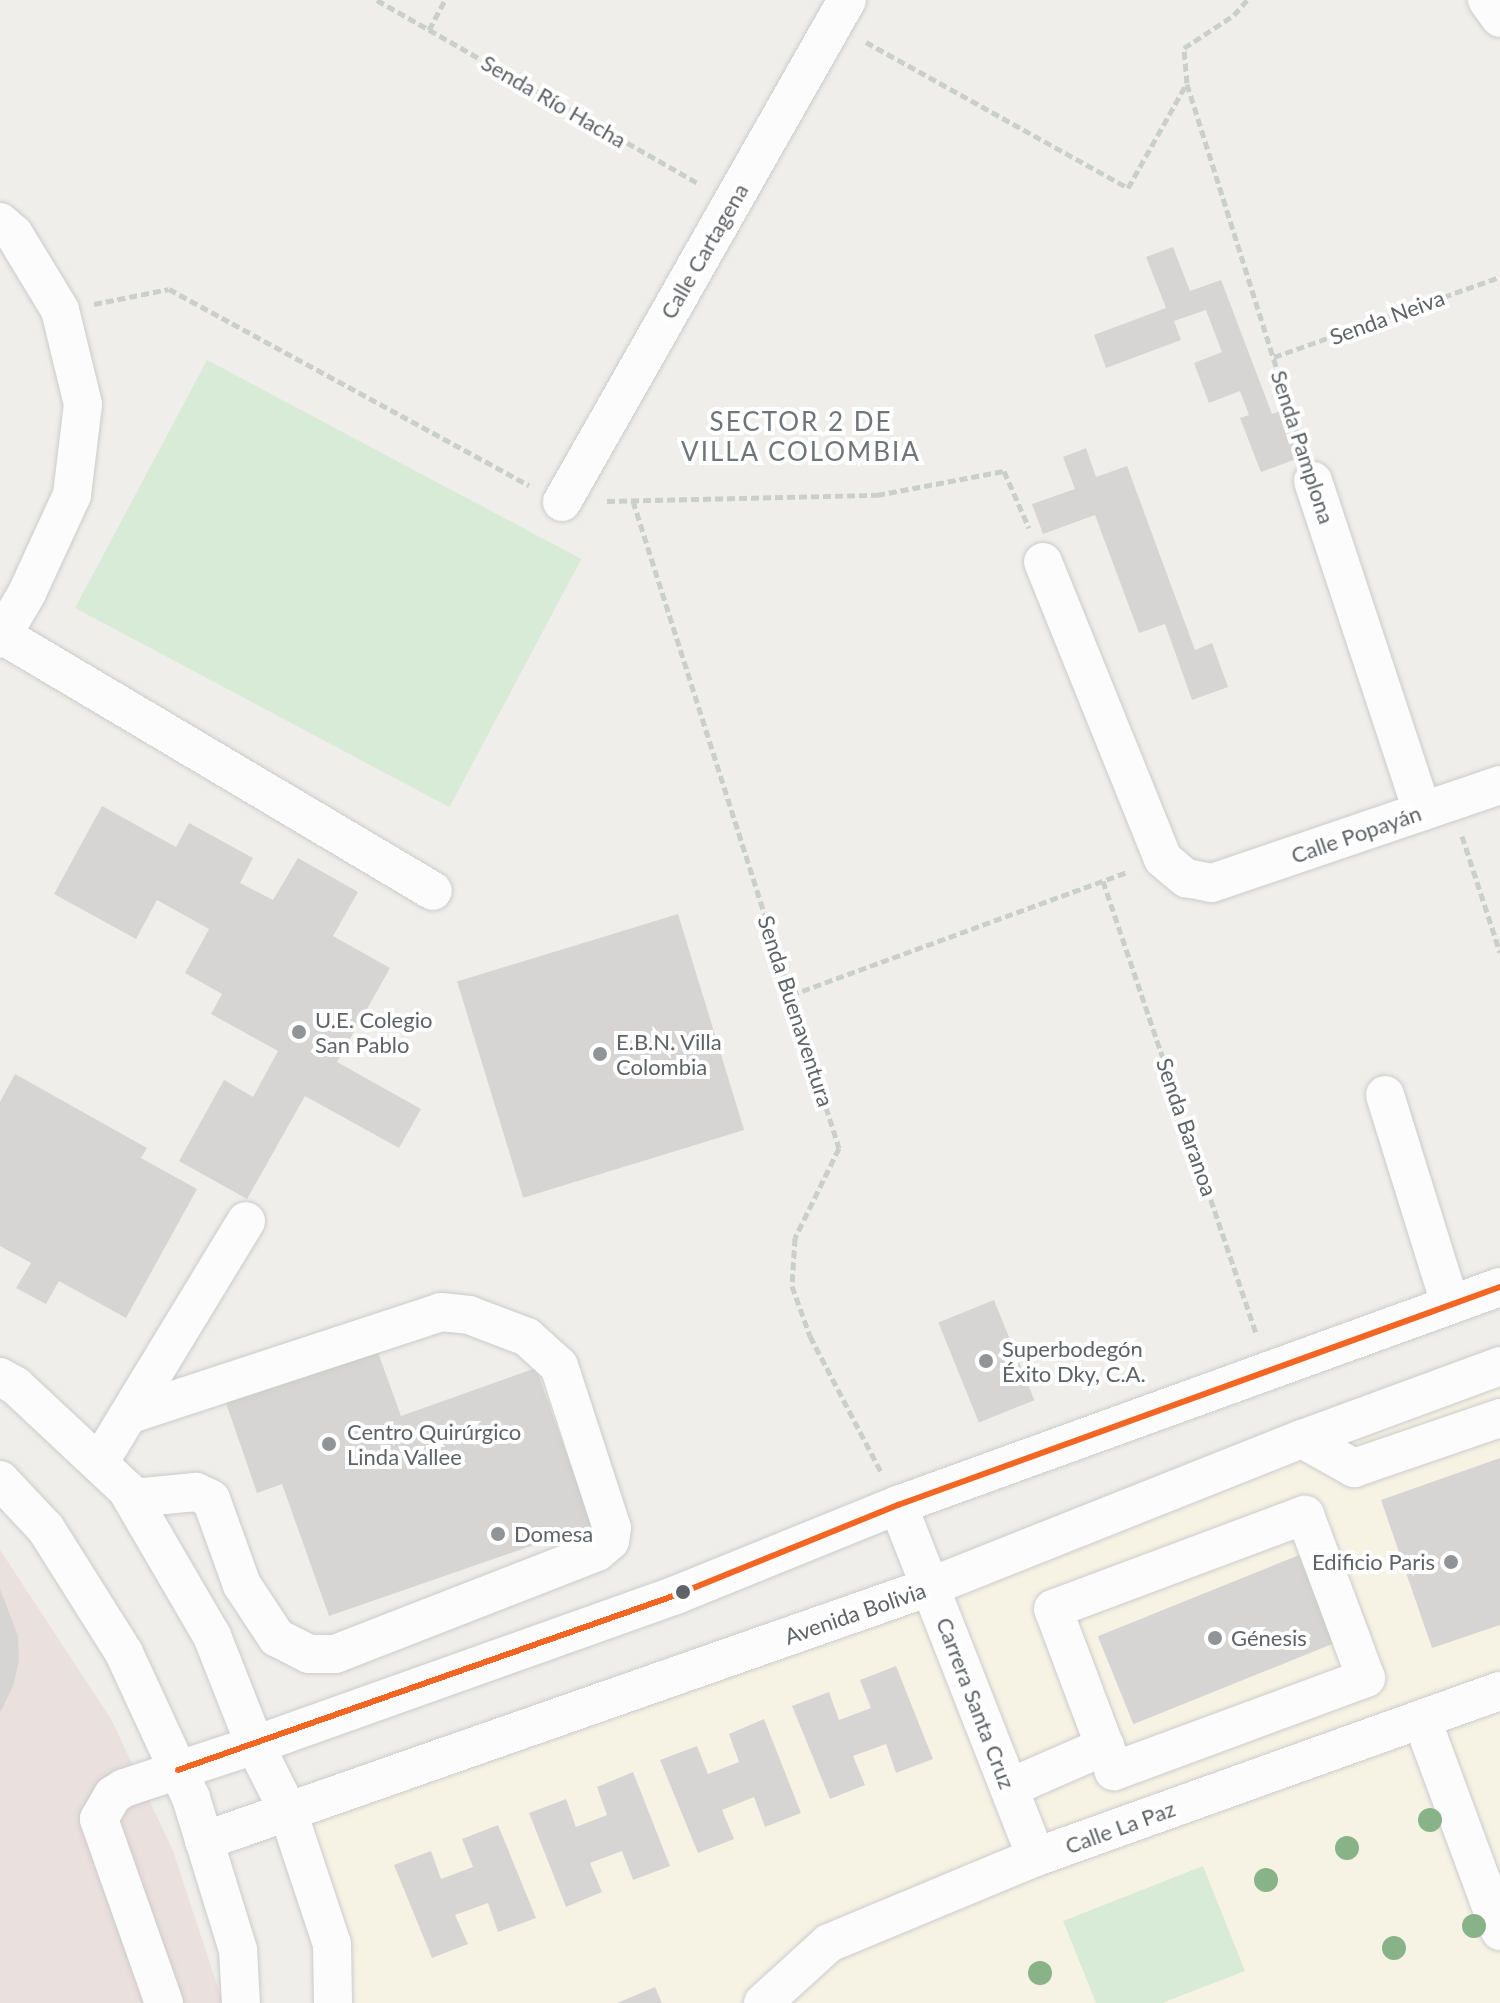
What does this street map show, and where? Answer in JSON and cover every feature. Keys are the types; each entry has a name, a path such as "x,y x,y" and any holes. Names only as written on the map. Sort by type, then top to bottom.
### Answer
{"street":[{"path":"1487,0 1500,18"},
{"name":"Calle Cartagena","path":"562,502 840,12"},
{"path":"0,222 14,234 60,310 83,404 72,495 27,593 1,637 433,891"},
{"name":"Senda Pamplona","path":"1313,481 1436,806"},
{"path":"1043,562 1163,859"},
{"name":"Calle Popayán","path":"1163,859 1186,878 1212,883 1500,785"},
{"path":"1385,1095 1450,1304"},
{"path":"99,1463 246,1221"},
{"path":"164,2003 99,1819 113,1795 124,1788 255,1745 676,1595 898,1505 1270,1373 1500,1287"},
{"path":"131,1414 441,1312 469,1315 527,1337 559,1366 612,1528 610,1541 597,1552 335,1654 309,1654 277,1638 242,1585 211,1499 196,1492 132,1498"},
{"name":"Avenida Bolivia","path":"204,1841 287,1809 932,1586 1302,1439 1500,1366"},
{"path":"0,1377 16,1386 132,1498 212,1636 255,1745 287,1809 332,1944 333,2003"},
{"path":"1302,1439 1354,1468 1500,1418"},
{"path":"0,1480 46,1529 124,1653 178,1770 238,1950 241,2003"},
{"name":"Carrera Santa Cruz","path":"898,1505 1036,1857"},
{"path":"1305,1515 1366,1678 1114,1771 1105,1746 1053,1609 1305,1515"},
{"name":"Calle La Paz","path":"763,2003 829,1943 1036,1857 1500,1691"},
{"path":"1422,1720 1500,1931"},
{"path":"1009,1788 1105,1746"}],"path":[{"name":"Senda Río Hacha","path":"377,0 731,202"},
{"path":"429,30 445,0"},
{"path":"840,12 1128,188 1187,83 1184,48 1234,15 1247,0"},
{"name":"Senda Pamplona","path":"1187,83 1313,481"},
{"name":"Senda Neiva","path":"1274,357 1500,277"},
{"path":"60,310 169,289 562,502 877,495 1004,471 1043,562"},
{"name":"Senda Buenaventura","path":"633,501 839,1148 795,1238 792,1286 810,1336 898,1505"},
{"path":"1436,806 1500,952"},
{"path":"791,995 1163,859"},
{"name":"Senda Baranoa","path":"1103,881 1270,1373"}],"shaded area":[{"path":"1500,1366 1500,2003 333,2003 287,1809"},
{"path":"0,1550 111,1719 173,1851 223,2003 0,2003"}],"green space":[{"path":"207,360 581,559 449,807 75,608"},
{"path":"1203,1866 1245,1971 1162,2003 1096,2003 1063,1921"}],"building":[{"path":"1173,247 1190,291 1221,280 1272,414 1281,411 1299,458 1261,472 1240,418 1249,415 1240,391 1209,403 1194,363 1222,352 1206,310 1174,321 1181,340 1106,368 1094,335 1166,308 1146,257"},
{"path":"1086,448 1096,477 1127,466 1195,650 1212,643 1228,687 1192,700 1165,624 1139,633 1095,515 1043,534 1032,504 1075,489 1063,457"},
{"name":"U.E. Colegio San Pablo","path":"102,806 176,847 189,823 253,858 240,883 273,900 298,858 358,892 333,936 390,968 337,1062 421,1109 399,1148 305,1096 247,1199 179,1161 224,1080 253,1097 278,1051 211,1014 222,994 185,973 209,929 157,900 136,939 54,894"},
{"name":"E.B.N. Villa Colombia","path":"678,914 744,1130 523,1198 457,982"},
{"path":"15,1074 147,1148 141,1158 197,1189 126,1318 59,1281 46,1304 16,1288 31,1263 0,1246 0,1102"},
{"name":"Superbodegón Éxito Dky, C.A.","path":"994,1300 1034,1400 979,1423 938,1322"},
{"path":"376,1347 401,1416 536,1368 592,1525 329,1616 282,1484 257,1493 225,1400"},
{"name":"Edificio Paris","path":"1500,1458 1500,1625 1432,1648 1381,1500"},
{"name":"Génesis","path":"1299,1555 1335,1643 1133,1724 1098,1636"},
{"path":"0,1589 18,1636 19,1661 13,1686 0,1713"},
{"path":"896,1666 933,1759 896,1773 886,1744 853,1756 865,1785 830,1799 792,1706 829,1692 839,1720 871,1708 860,1680"},
{"path":"764,1719 801,1813 765,1827 754,1797 722,1810 734,1839 698,1853 660,1760 697,1746 708,1774 739,1762 729,1734"},
{"path":"633,1772 670,1866 633,1880 622,1851 590,1863 602,1892 566,1907 529,1813 566,1799 576,1827 607,1815 597,1787"},
{"path":"498,1825 536,1918 498,1932 488,1903 455,1915 468,1944 432,1958 394,1865 431,1851 441,1879 473,1867 462,1839"},
{"path":"655,1987 662,2003 617,2003"}],"transit line":[{"path":"178,1770 676,1595 898,1505 1500,1287"}],"place":[{"name":"U.E. Colegio San Pablo","path":"299,1032"},
{"name":"E.B.N. Villa Colombia","path":"600,1054"},
{"name":"Superbodegón Éxito Dky, C.A.","path":"986,1361"},
{"name":"Centro Quirúrgico Linda Vallee","path":"329,1444"},
{"name":"Domesa","path":"498,1534"},
{"name":"Edificio Paris","path":"1451,1562"},
{"name":"Génesis","path":"1215,1638"}],"district":[{"name":"SECTOR 2 DE VILLA COLOMBIA","path":"801,437"}]}
